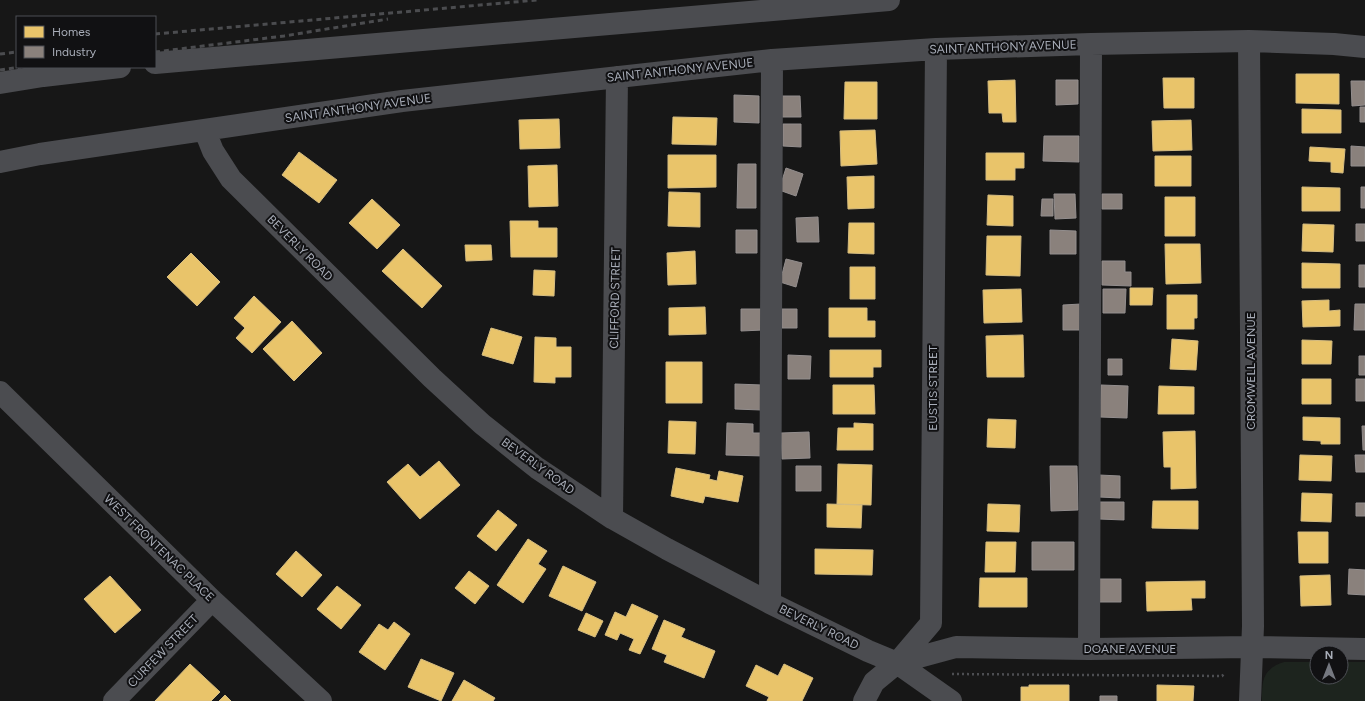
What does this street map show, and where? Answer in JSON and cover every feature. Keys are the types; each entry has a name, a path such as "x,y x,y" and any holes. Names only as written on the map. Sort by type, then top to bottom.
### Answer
{"street":[{"path":"156,63 889,0"},
{"name":"SAINT ANTHONY AVENUE","path":"0,162 40,154 402,101 772,60 936,49 1091,44 1249,41 1334,44 1365,47"},
{"name":"CROMWELL AVENUE","path":"1249,41 1252,648 1250,701"},
{"path":"1089,649 1091,44"},
{"name":"EUSTIS STREET","path":"864,701 874,682 897,663 931,623 936,49"},
{"path":"770,603 772,60"},
{"path":"0,83 43,76 111,68"},
{"name":"CLIFFORD STREET","path":"612,518 617,78"},
{"name":"BEVERLY ROAD","path":"205,131 213,151 231,179 432,378 482,424 537,468 612,518 667,549 770,603 868,651 897,663 951,701"},
{"name":"WEST FRONTENAC PLACE","path":"0,392 212,600 321,701"},
{"name":"CURFEW STREET","path":"114,701 212,600"},
{"name":"DOANE AVENUE","path":"897,663 956,648 1365,649"}],"path":[{"path":"951,674 1222,676 1225,673"}],"shaded area":[{"path":"1284,662 1309,662 1309,685 1349,685 1349,662 1365,662 1365,701 1262,701 1262,687 1267,672"}],"building: Homes":[{"path":"1296,74 1339,74 1339,104 1296,103"},
{"path":"1163,78 1194,78 1194,108 1164,108"},
{"path":"1015,80 1016,122 1003,122 1002,113 989,113 988,81"},
{"path":"845,82 877,82 877,119 844,119"},
{"path":"1302,109 1341,110 1341,133 1302,133"},
{"path":"673,117 717,118 716,145 672,144"},
{"path":"559,119 560,148 520,149 519,120"},
{"path":"1191,120 1192,150 1153,151 1152,121"},
{"path":"875,130 877,164 841,166 840,131"},
{"path":"1310,147 1345,149 1343,173 1331,172 1331,162 1309,161"},
{"path":"299,152 337,180 319,203 282,175"},
{"path":"986,153 1024,153 1024,168 1015,168 1015,180 986,180"},
{"path":"668,155 716,155 716,187 668,188"},
{"path":"1155,156 1191,156 1191,186 1155,186"},
{"path":"557,165 558,206 529,207 528,166"},
{"path":"874,176 874,208 848,209 847,177"},
{"path":"1302,187 1340,188 1340,211 1302,211"},
{"path":"669,192 700,193 700,227 668,226"},
{"path":"988,195 1013,196 1013,226 987,225"},
{"path":"1165,197 1195,197 1195,236 1165,236"},
{"path":"372,199 400,225 377,249 349,223"},
{"path":"510,221 538,221 538,228 557,228 557,257 511,257"},
{"path":"849,223 874,223 874,254 848,253"},
{"path":"1303,224 1334,225 1333,252 1302,251"},
{"path":"987,236 1021,236 1020,276 986,275"},
{"path":"1165,244 1200,244 1201,283 1166,284"},
{"path":"465,245 491,245 492,260 466,261"},
{"path":"403,249 442,286 422,308 382,271"},
{"path":"695,251 696,284 668,285 667,253"},
{"path":"191,253 220,282 197,306 167,277"},
{"path":"1302,263 1340,264 1340,288 1302,288"},
{"path":"850,267 875,267 875,299 850,299"},
{"path":"534,270 555,271 554,296 533,295"},
{"path":"1130,288 1153,288 1152,305 1130,305"},
{"path":"1021,289 1022,322 984,323 983,290"},
{"path":"1167,295 1197,295 1197,318 1194,318 1194,329 1167,329"},
{"path":"254,296 281,322 252,353 236,338 245,328 234,318"},
{"path":"1329,300 1329,311 1340,310 1340,326 1303,327 1302,301"},
{"path":"705,307 706,334 669,335 669,308"},
{"path":"829,308 867,308 867,321 875,321 875,337 829,337"},
{"path":"292,321 322,353 294,381 263,349"},
{"path":"491,328 522,337 513,364 482,355"},
{"path":"1023,335 1024,377 987,377 986,336"},
{"path":"535,337 556,338 556,347 571,347 571,377 555,377 555,383 534,382"},
{"path":"1172,339 1198,341 1196,370 1170,369"},
{"path":"1302,340 1332,341 1331,364 1302,364"},
{"path":"830,350 881,350 881,367 873,367 873,377 830,377"},
{"path":"666,362 702,362 702,403 666,403"},
{"path":"1302,379 1331,379 1331,404 1302,404"},
{"path":"833,385 874,385 875,414 833,414"},
{"path":"1159,386 1194,387 1194,414 1158,414"},
{"path":"1303,417 1340,418 1340,444 1321,444 1321,441 1303,440"},
{"path":"988,419 1016,420 1015,448 987,447"},
{"path":"669,421 696,422 695,454 668,453"},
{"path":"854,423 873,424 873,450 837,450 838,428 854,428"},
{"path":"1195,431 1196,488 1171,489 1171,467 1164,467 1163,432"},
{"path":"1300,455 1332,456 1331,481 1299,480"},
{"path":"439,461 460,485 420,519 387,482 408,464 420,477"},
{"path":"838,464 872,465 871,505 837,504"},
{"path":"676,468 710,475 709,479 717,481 719,471 743,476 738,502 705,496 703,503 671,496"},
{"path":"1302,493 1332,494 1331,522 1301,521"},
{"path":"1153,501 1198,501 1198,529 1152,528"},
{"path":"827,504 862,505 861,528 827,527"},
{"path":"988,504 1020,505 1019,532 987,531"},
{"path":"498,510 517,525 496,551 477,536"},
{"path":"1298,532 1328,532 1328,563 1299,563"},
{"path":"528,539 547,551 538,564 546,569 523,603 497,585"},
{"path":"986,542 1016,542 1015,572 985,572"},
{"path":"815,549 873,550 872,575 815,574"},
{"path":"296,551 322,575 302,597 276,574"},
{"path":"563,566 596,582 582,611 549,596"},
{"path":"469,571 489,586 475,604 455,588"},
{"path":"1330,575 1331,605 1301,606 1300,576"},
{"path":"110,576 141,610 115,633 84,599"},
{"path":"980,578 1027,578 1027,607 979,607"},
{"path":"1205,581 1205,598 1191,598 1192,610 1147,611 1146,582"},
{"path":"337,586 361,605 341,629 317,609"},
{"path":"632,604 658,616 640,654 629,650 634,639 620,633 617,640 605,635 615,612 626,617"},
{"path":"586,613 603,621 595,637 578,630"},
{"path":"664,620 685,629 681,637 715,651 704,678 664,662 667,655 652,649"},
{"path":"394,622 410,634 385,670 359,652 379,624 388,630"},
{"path":"421,659 454,673 441,701 408,687"},
{"path":"190,664 220,692 211,701 155,701"},
{"path":"784,664 813,678 802,701 767,701 769,697 746,686 756,665 778,676"},
{"path":"464,680 495,698 493,701 452,701"},
{"path":"1029,685 1069,685 1069,701 1021,701 1021,687 1029,687"},
{"path":"1157,685 1194,686 1193,701 1157,701"},
{"path":"225,695 231,701 219,701"}],"building: Industry":[{"path":"1056,80 1078,80 1078,104 1056,105"},
{"path":"1351,81 1365,81 1365,105 1352,106"},
{"path":"734,95 759,96 759,123 734,122"},
{"path":"781,96 800,96 801,117 781,117"},
{"path":"1360,107 1365,107 1365,122 1360,122"},
{"path":"783,124 801,124 801,147 783,146"},
{"path":"1044,136 1079,136 1079,162 1043,161"},
{"path":"1351,146 1365,147 1365,166 1351,166"},
{"path":"738,164 756,164 756,208 737,208"},
{"path":"786,168 803,174 796,196 779,190"},
{"path":"1361,187 1365,187 1365,208 1361,208"},
{"path":"1054,194 1075,194 1076,218 1055,219"},
{"path":"1102,194 1122,194 1122,209 1102,209"},
{"path":"1042,199 1053,199 1053,216 1041,216"},
{"path":"818,217 819,242 797,242 796,218"},
{"path":"1356,224 1365,224 1365,241 1356,241"},
{"path":"736,230 757,230 757,253 736,253"},
{"path":"1050,230 1076,231 1076,254 1050,254"},
{"path":"786,259 802,263 796,287 780,282"},
{"path":"1102,261 1125,261 1125,272 1131,272 1131,286 1102,285"},
{"path":"1359,265 1365,265 1365,287 1359,287"},
{"path":"1103,289 1126,289 1125,313 1103,313"},
{"path":"1081,304 1081,330 1063,330 1063,305"},
{"path":"1355,304 1365,304 1365,330 1354,330"},
{"path":"741,309 762,309 763,330 741,331"},
{"path":"782,309 797,309 797,328 782,328"},
{"path":"788,355 811,356 810,379 788,379"},
{"path":"1359,356 1365,356 1365,375 1359,375"},
{"path":"1108,359 1122,359 1122,375 1108,375"},
{"path":"1356,379 1365,379 1365,401 1356,401"},
{"path":"735,384 762,385 761,410 735,409"},
{"path":"1101,385 1128,386 1127,418 1100,417"},
{"path":"727,423 753,424 753,433 765,433 765,456 726,455"},
{"path":"1362,426 1365,426 1365,450 1363,450"},
{"path":"809,432 810,458 782,459 781,433"},
{"path":"1355,455 1365,455 1365,472 1356,472"},
{"path":"796,466 821,466 821,491 796,491"},
{"path":"1050,466 1077,466 1078,510 1051,511"},
{"path":"1099,475 1120,476 1120,498 1099,497"},
{"path":"1099,502 1124,502 1124,520 1099,519"},
{"path":"1356,503 1365,503 1365,516 1356,516"},
{"path":"1032,542 1074,542 1074,570 1032,570"},
{"path":"1349,569 1365,570 1365,595 1348,594"},
{"path":"1098,579 1121,579 1121,602 1097,602"},
{"path":"1100,696 1117,696 1117,701 1100,701"}],"railway":[{"path":"156,34 537,0"},
{"path":"156,52 284,36 388,19"},
{"path":"0,54 16,52"},
{"path":"0,70 16,68"}]}
